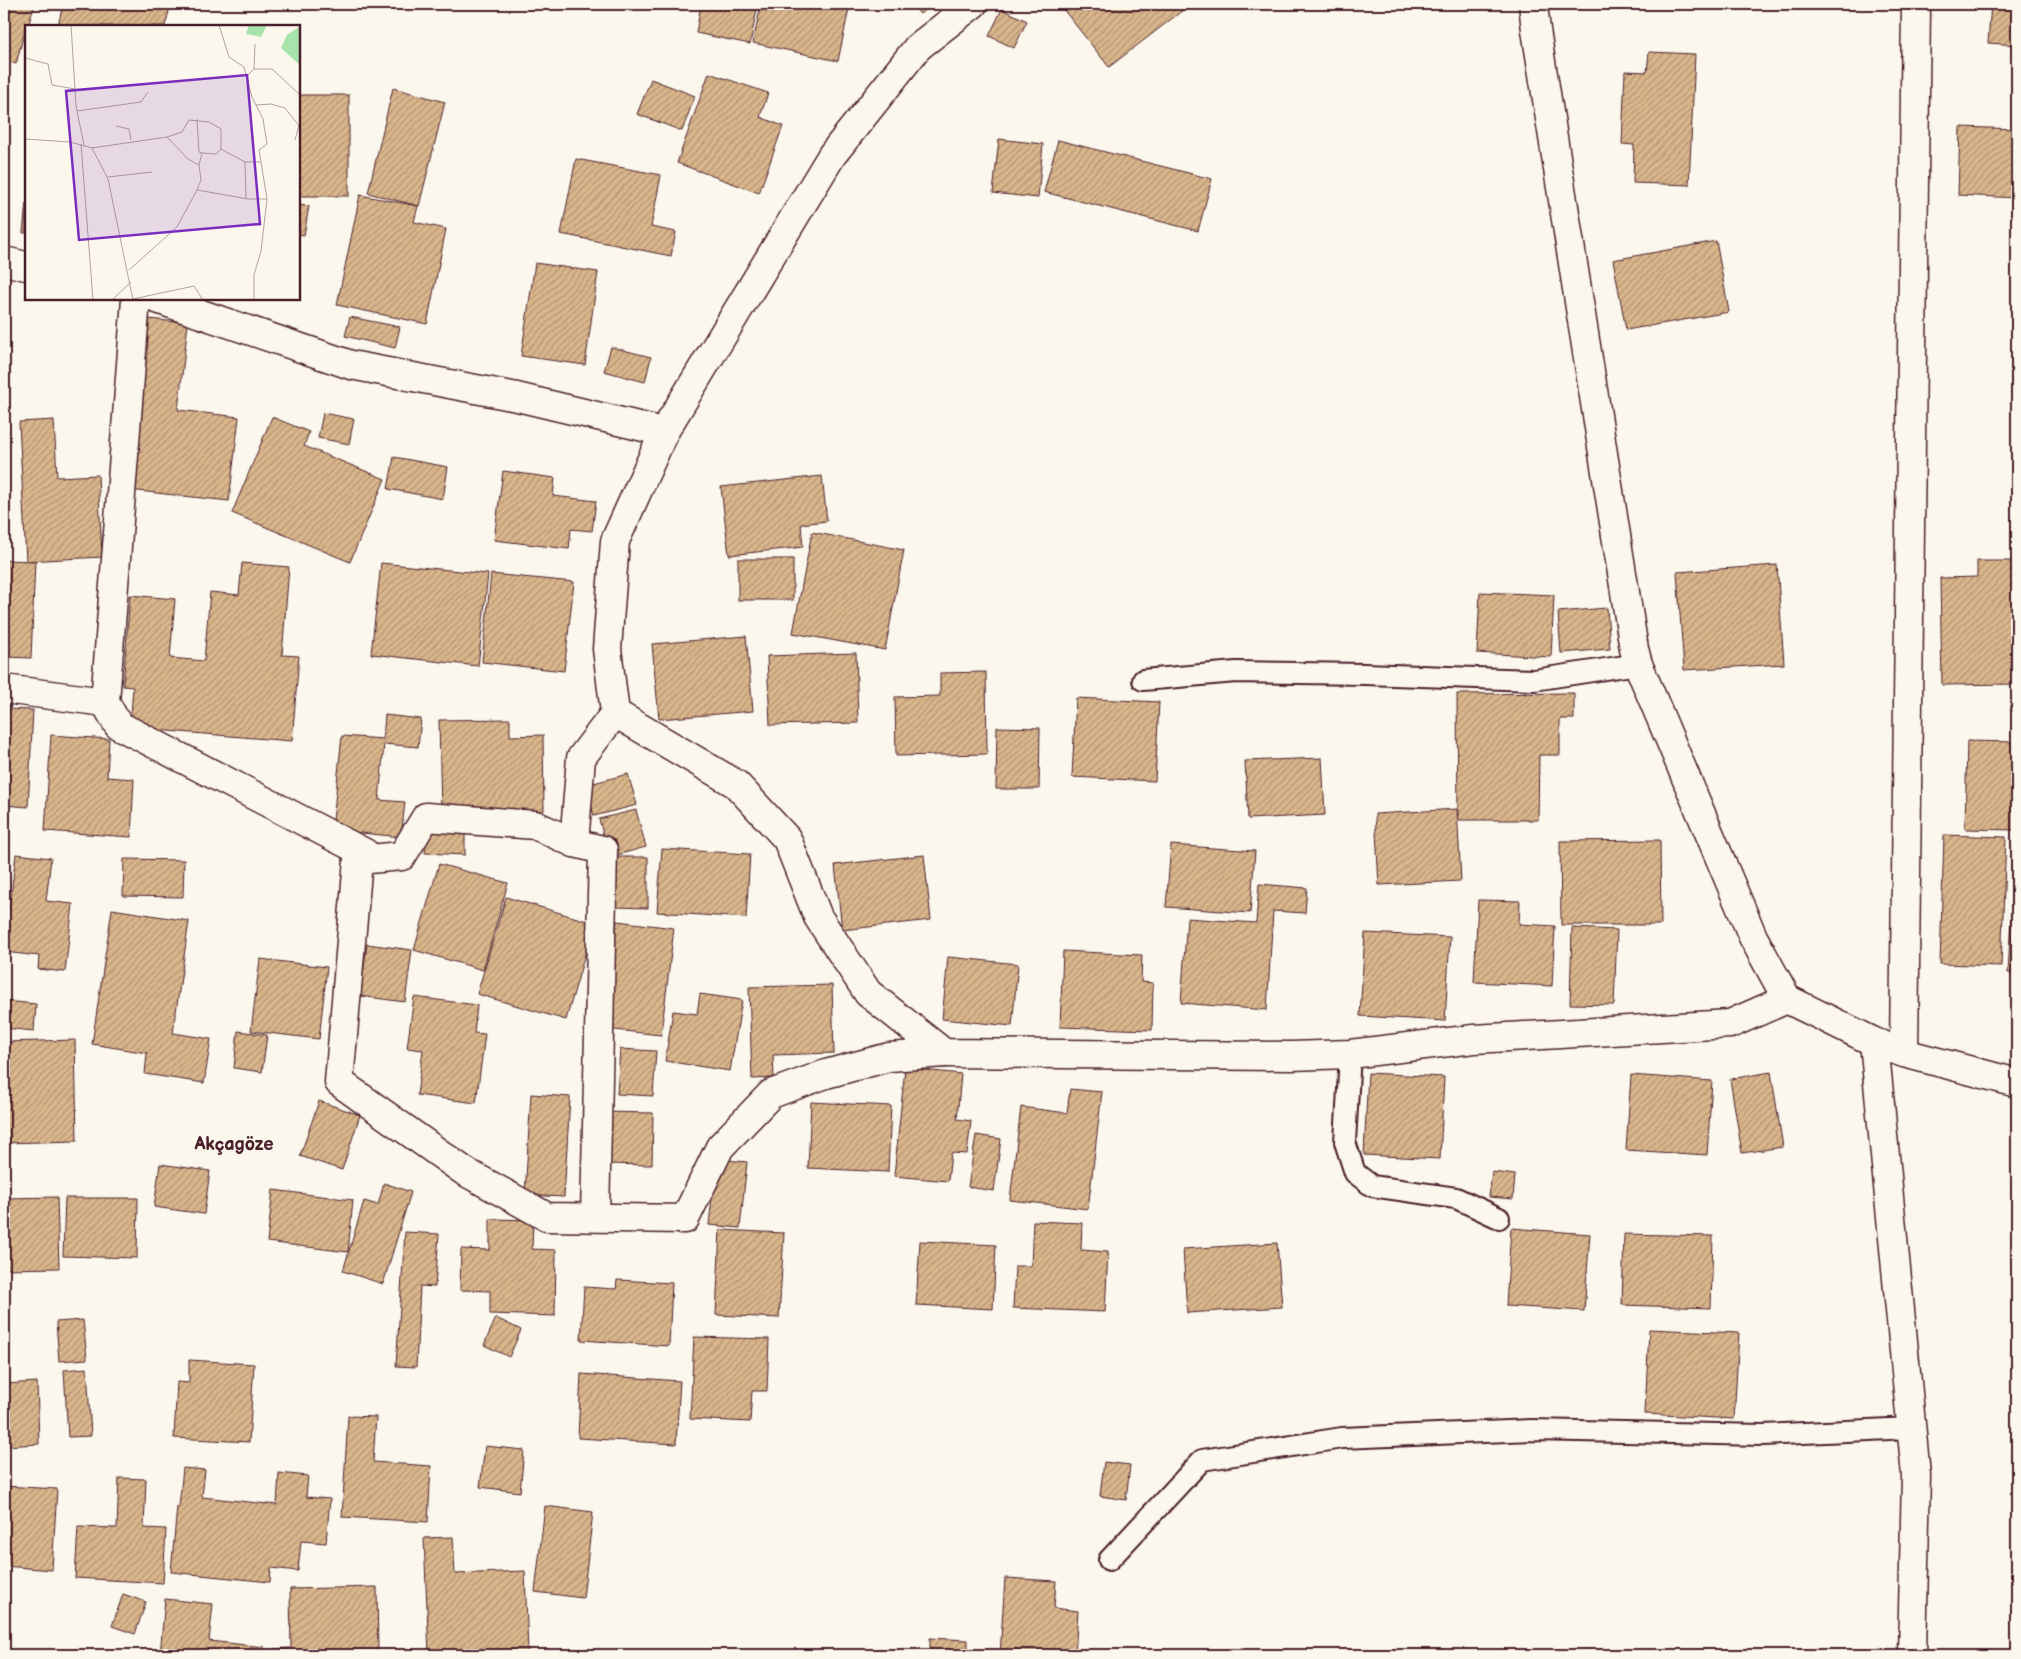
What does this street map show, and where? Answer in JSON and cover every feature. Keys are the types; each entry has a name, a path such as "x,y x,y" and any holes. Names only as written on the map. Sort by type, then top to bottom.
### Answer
{"street":[{"path":"574,843 581,758 615,713 608,649 615,541 664,432 832,155 918,47 973,4"},
{"path":"1534,4 1538,40 1632,639 1638,664 1753,937 1787,999 1874,1042 1904,1053 2017,1083"},
{"path":"1904,1053 1916,4"},
{"path":"4,261 25,266"},
{"path":"136,300 106,702 118,725 364,853 358,860 339,1082 464,1171 547,1217 685,1218 720,1147 771,1094 826,1074 889,1056 944,1053 1291,1056 1350,1054 1474,1038 1730,1024 1787,999"},
{"path":"160,300 351,365 517,397 664,432"},
{"path":"4,690 106,702"},
{"path":"615,713 736,784 787,839 818,917 868,993 944,1053"},
{"path":"358,860 402,856 426,817 535,825 574,843 603,850 595,1217"},
{"path":"1874,1042 1916,1476 1912,1655"}],"lane":[{"path":"1143,680 1236,672 1534,680 1638,664"},
{"path":"1350,1054 1345,1142 1355,1173 1372,1186 1456,1198 1499,1218"},
{"path":"1109,1560 1202,1460 1342,1438 1494,1431 1532,1430 1763,1435 1911,1428"}],"building":[{"path":"4,4 35,4 28,25 25,25 16,64 4,60"},
{"path":"63,4 171,4 165,25 58,25"},
{"path":"701,4 758,4 750,44 696,33"},
{"path":"761,4 850,4 838,61 753,43"},
{"path":"911,4 932,4 920,14"},
{"path":"1059,4 1191,4 1109,67"},
{"path":"1439,4 1459,4 1459,6 1439,6"},
{"path":"1991,4 2017,4 2017,45 1988,43"},
{"path":"1002,9 1027,21 1014,48 989,36"},
{"path":"1649,52 1695,54 1689,185 1633,183 1634,145 1622,144 1625,71 1647,72"},
{"path":"709,73 768,93 760,117 783,126 759,193 677,163"},
{"path":"651,79 695,96 682,131 637,114"},
{"path":"393,88 445,102 419,206 368,193"},
{"path":"300,95 349,95 349,196 300,196"},
{"path":"1960,127 2017,129 2017,198 1958,195"},
{"path":"999,139 1043,144 1038,198 993,193"},
{"path":"1058,140 1212,179 1198,231 1044,192"},
{"path":"576,159 661,175 651,227 676,232 671,256 561,234"},
{"path":"360,195 418,206 414,222 446,229 427,324 337,305"},
{"path":"300,205 309,206 304,235 300,234"},
{"path":"25,213 25,233 23,233"},
{"path":"1716,241 1729,312 1626,330 1613,260"},
{"path":"535,263 598,272 585,365 521,356"},
{"path":"350,317 400,327 395,348 345,336"},
{"path":"149,319 188,323 178,410 239,417 229,501 129,490"},
{"path":"611,347 651,357 645,382 604,371"},
{"path":"323,413 354,419 349,444 318,438"},
{"path":"272,417 309,432 304,446 385,479 350,562 232,513"},
{"path":"54,420 57,477 98,475 102,557 26,561 19,422"},
{"path":"394,457 448,467 443,499 388,489"},
{"path":"503,471 555,478 553,496 596,501 592,531 571,529 569,549 494,540"},
{"path":"822,476 827,521 801,524 803,547 729,555 721,487"},
{"path":"812,532 904,550 885,650 793,633"},
{"path":"738,559 793,559 793,600 738,600"},
{"path":"4,560 35,561 31,658 4,657"},
{"path":"1977,561 2017,561 2017,684 1942,685 1940,578 1977,577"},
{"path":"242,563 289,567 282,655 299,656 292,741 130,728 133,687 123,686 130,595 175,599 170,658 204,661 210,592 239,595"},
{"path":"381,563 488,574 478,666 371,654"},
{"path":"1777,565 1784,664 1684,670 1677,572"},
{"path":"491,574 574,582 564,671 482,662"},
{"path":"1480,592 1554,595 1551,657 1477,653"},
{"path":"1607,608 1610,649 1561,653 1558,612"},
{"path":"746,636 753,711 659,719 652,644"},
{"path":"856,653 858,723 770,725 767,656"},
{"path":"986,672 987,754 896,756 895,697 940,696 940,673"},
{"path":"1574,693 1574,719 1560,719 1560,755 1539,755 1538,820 1458,820 1457,694"},
{"path":"1076,698 1159,702 1155,781 1072,777"},
{"path":"4,709 33,710 28,807 4,805"},
{"path":"385,715 421,719 418,747 384,744 379,800 405,802 401,837 332,830 342,736 383,739"},
{"path":"510,719 510,736 543,735 544,811 441,813 439,720"},
{"path":"997,727 1040,728 1039,789 996,789"},
{"path":"51,735 109,739 107,777 134,779 131,837 45,831"},
{"path":"1967,741 2017,742 2017,830 1965,829"},
{"path":"1322,758 1325,815 1248,819 1245,761"},
{"path":"628,774 637,805 594,816 586,785"},
{"path":"1457,809 1461,881 1379,885 1375,814"},
{"path":"636,810 646,847 609,857 599,819"},
{"path":"426,826 465,827 465,855 425,853"},
{"path":"1944,835 2006,837 2001,966 1940,964"},
{"path":"2014,839 2017,840 2017,891 2010,891"},
{"path":"1660,840 1661,925 1561,925 1560,841"},
{"path":"1171,845 1255,851 1250,913 1166,907"},
{"path":"662,849 750,854 746,918 657,912"},
{"path":"16,854 51,858 46,901 73,904 65,972 38,969 39,956 4,952"},
{"path":"924,855 931,920 842,930 835,865"},
{"path":"615,857 648,857 648,908 614,907"},
{"path":"124,859 184,860 183,897 123,896"},
{"path":"439,864 508,883 483,970 414,950"},
{"path":"1259,884 1307,888 1305,913 1273,911 1267,1010 1181,1003 1187,918 1256,923"},
{"path":"506,897 594,923 566,1020 477,994"},
{"path":"1478,900 1520,901 1519,924 1555,926 1552,986 1474,982"},
{"path":"2012,900 2017,901 2017,974 2008,973"},
{"path":"112,909 189,921 173,1033 211,1039 204,1083 145,1074 147,1053 92,1044"},
{"path":"617,921 674,928 661,1035 605,1029"},
{"path":"1572,928 1617,930 1614,1005 1570,1004"},
{"path":"1365,933 1450,937 1445,1021 1360,1016"},
{"path":"367,944 412,950 405,1002 360,996"},
{"path":"1063,951 1142,955 1141,982 1153,983 1152,1030 1060,1027"},
{"path":"948,957 1018,964 1012,1026 942,1019"},
{"path":"260,959 327,967 319,1039 251,1031"},
{"path":"832,985 834,1053 773,1055 774,1078 752,1079 749,987"},
{"path":"700,994 742,1000 730,1071 665,1061 673,1011 697,1014"},
{"path":"414,997 477,1005 474,1033 485,1034 476,1103 417,1095 423,1050 407,1048"},
{"path":"4,1001 36,1004 34,1031 4,1028"},
{"path":"238,1031 267,1035 262,1072 234,1068"},
{"path":"75,1040 77,1141 4,1143 4,1042"},
{"path":"620,1049 656,1051 653,1096 617,1094"},
{"path":"905,1068 961,1074 957,1119 971,1121 967,1154 951,1153 948,1181 894,1176"},
{"path":"1771,1072 1783,1147 1742,1153 1730,1079"},
{"path":"1368,1073 1444,1077 1440,1159 1364,1155"},
{"path":"1631,1075 1712,1081 1707,1155 1626,1150"},
{"path":"1070,1089 1102,1092 1088,1209 1010,1200 1021,1107 1067,1113"},
{"path":"531,1094 570,1097 564,1197 525,1195"},
{"path":"319,1101 360,1115 342,1170 300,1156"},
{"path":"811,1102 891,1106 888,1172 808,1168"},
{"path":"603,1112 653,1113 652,1165 603,1164"},
{"path":"976,1135 1001,1139 994,1191 968,1187"},
{"path":"716,1159 747,1162 740,1228 709,1225"},
{"path":"160,1164 210,1171 204,1214 154,1207"},
{"path":"1492,1172 1515,1175 1513,1199 1489,1197"},
{"path":"384,1183 411,1192 383,1284 343,1271 364,1201 378,1205"},
{"path":"273,1190 353,1200 348,1252 267,1242"},
{"path":"57,1197 59,1268 4,1269 4,1198"},
{"path":"65,1198 138,1198 137,1258 63,1256"},
{"path":"490,1219 533,1220 532,1249 556,1250 555,1316 490,1314 490,1291 460,1290 461,1249 490,1250"},
{"path":"1033,1221 1082,1223 1081,1250 1108,1252 1105,1312 1013,1308 1015,1266 1031,1266"},
{"path":"1511,1228 1590,1234 1584,1311 1506,1306"},
{"path":"720,1230 784,1233 779,1318 716,1315"},
{"path":"405,1232 439,1234 435,1287 420,1286 416,1367 396,1366"},
{"path":"1624,1234 1713,1236 1711,1308 1622,1305"},
{"path":"920,1241 996,1245 993,1309 916,1305"},
{"path":"1277,1243 1282,1307 1187,1313 1183,1249"},
{"path":"617,1280 672,1283 669,1346 581,1340 584,1287 616,1289"},
{"path":"496,1318 521,1330 509,1357 484,1345"},
{"path":"83,1320 87,1359 59,1361 56,1322"},
{"path":"1649,1329 1739,1333 1734,1419 1645,1414"},
{"path":"694,1337 769,1339 767,1391 752,1391 750,1422 690,1419"},
{"path":"189,1360 254,1364 249,1442 174,1438 177,1382 189,1383"},
{"path":"87,1368 91,1436 68,1437 64,1370"},
{"path":"581,1374 680,1381 676,1444 578,1438"},
{"path":"37,1382 39,1444 4,1446 4,1384"},
{"path":"348,1416 376,1417 373,1462 431,1466 428,1522 342,1517"},
{"path":"485,1446 524,1450 520,1492 480,1487"},
{"path":"1104,1462 1130,1465 1126,1500 1100,1496"},
{"path":"183,1468 205,1470 202,1497 277,1505 279,1473 308,1476 306,1497 330,1499 326,1543 301,1541 298,1571 271,1568 270,1582 171,1572"},
{"path":"119,1478 146,1479 144,1528 166,1529 163,1583 75,1578 78,1527 117,1528"},
{"path":"4,1486 57,1489 52,1570 4,1566"},
{"path":"545,1506 593,1512 583,1598 535,1592"},
{"path":"453,1537 455,1574 525,1571 528,1653 429,1655 424,1538"},
{"path":"1005,1578 1056,1581 1054,1608 1078,1611 1075,1655 1000,1655"},
{"path":"377,1587 378,1655 273,1655 273,1649 291,1648 290,1589"},
{"path":"123,1594 146,1602 135,1634 112,1626"},
{"path":"165,1599 213,1604 209,1641 264,1647 263,1655 160,1655"},
{"path":"930,1638 968,1640 968,1655 930,1655"},
{"path":"39,1653 61,1654 61,1655 38,1655"}],"district":[{"name":"Akçagöze","path":"234,1144"}]}
